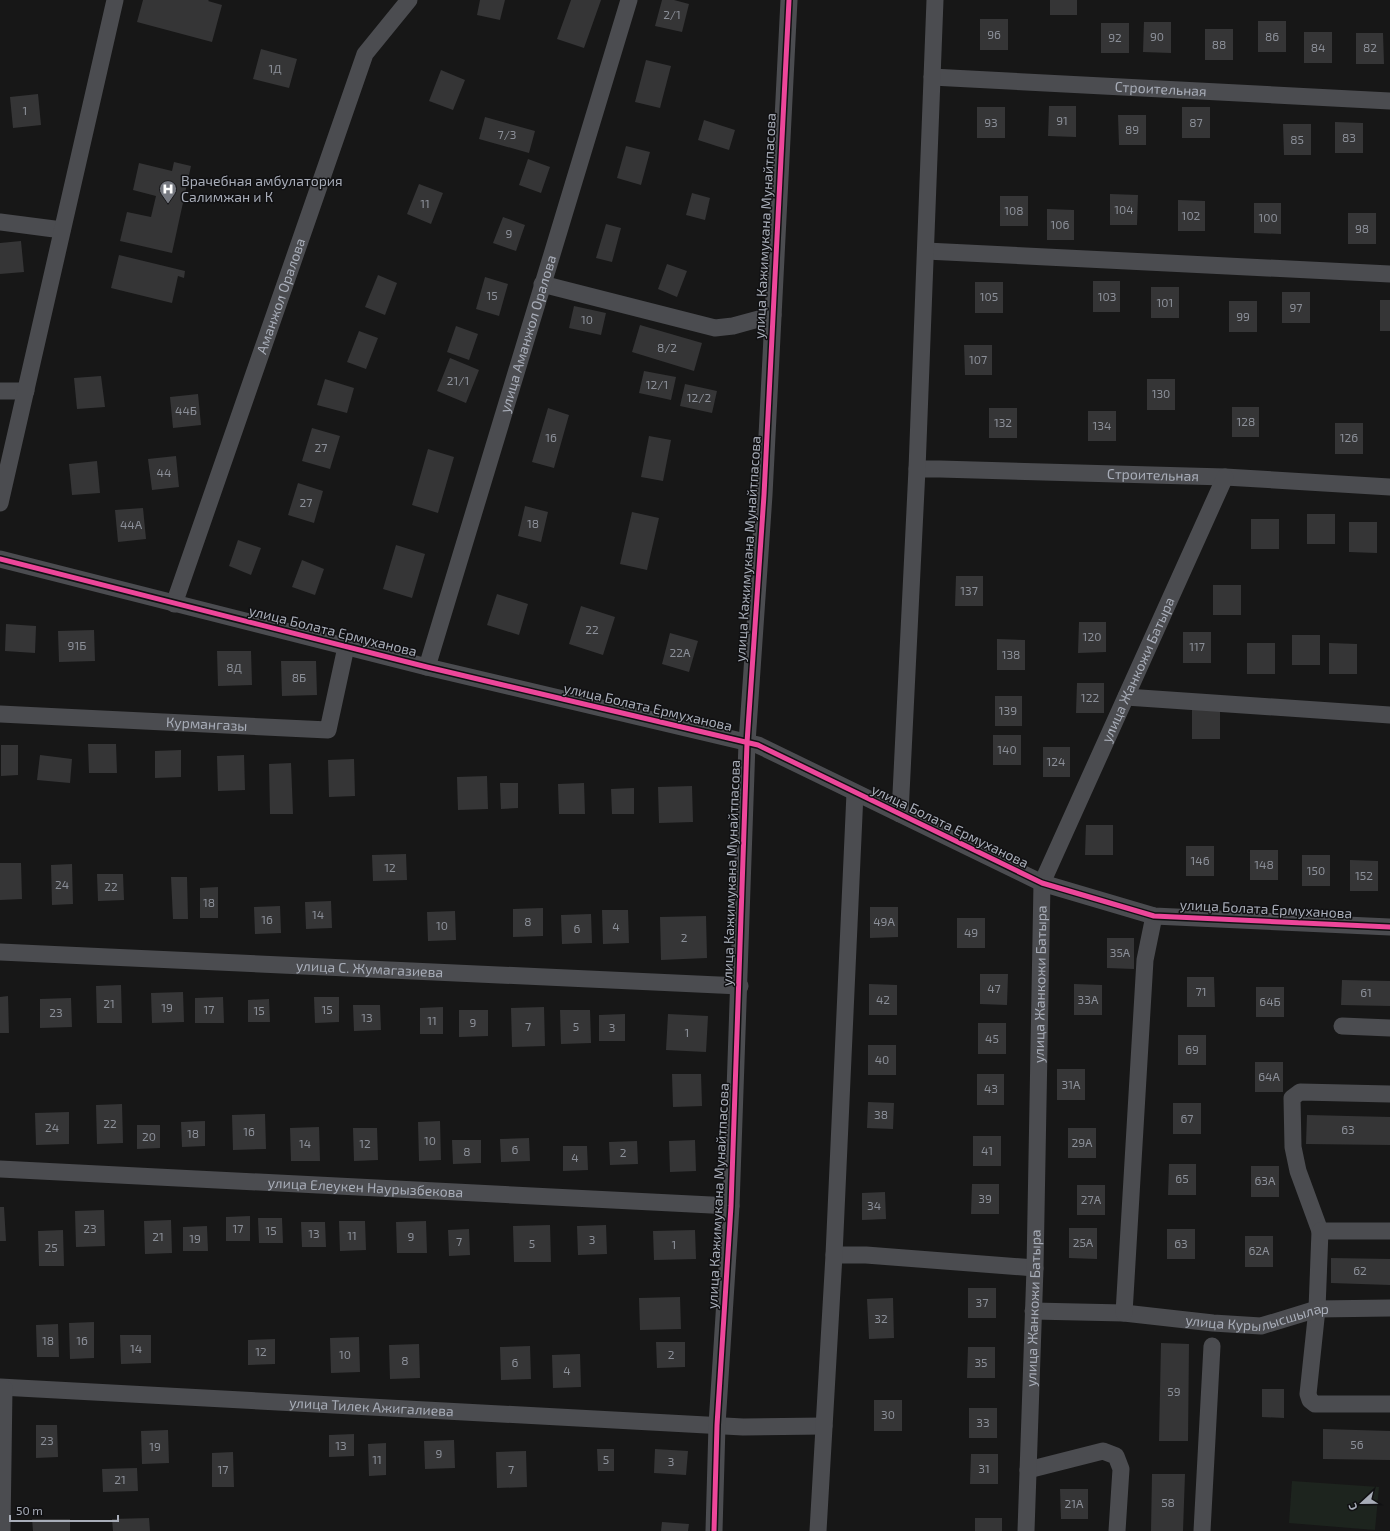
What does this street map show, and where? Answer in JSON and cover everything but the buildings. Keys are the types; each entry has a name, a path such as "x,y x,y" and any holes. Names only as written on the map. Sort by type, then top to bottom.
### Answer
{"street":[{"path":"0,503 114,0"},
{"name":"Аманжол Оралова","path":"174,604 365,54 409,0"},
{"name":"улица Аманжол Оралова","path":"426,667 628,0"},
{"name":"улица Кажимукана Мунайтпасова","path":"714,1531 717,1425 731,1206 740,986 747,743 764,495 788,0"},
{"path":"900,814 917,469 935,0"},
{"name":"Строительная","path":"932,77 1390,101"},
{"path":"0,222 62,230"},
{"path":"926,251 1390,274"},
{"path":"542,284 715,328 734,326 773,315"},
{"path":"0,391 26,391"},
{"name":"Строительная","path":"917,469 1225,478 1390,487"},
{"name":"улица Жанкожи Батыра","path":"1026,1531 1035,1268 1042,883 1225,478"},
{"name":"улица Болата Ермуханова","path":"0,559 426,667 758,745 1042,883 1154,916 1390,927"},
{"name":"Курмангазы","path":"0,714 328,730 346,647"},
{"path":"1126,697 1390,715"},
{"path":"818,1531 834,1255 855,793"},
{"path":"1124,1313 1145,960 1154,916"},
{"name":"улица С. Жумагазиева","path":"0,952 740,986"},
{"path":"1342,1026 1390,1028"},
{"path":"1390,1094 1300,1092 1292,1098 1293,1147 1298,1170 1320,1231 1316,1309 1308,1394 1310,1400 1315,1404 1390,1404"},
{"name":"улица Елеукен Наурызбекова","path":"0,1169 731,1206"},
{"path":"1320,1231 1390,1231"},
{"path":"834,1255 866,1255 1035,1268"},
{"name":"улица Курылысшылар","path":"1033,1311 1124,1313 1213,1323 1261,1326 1316,1309 1390,1308"},
{"path":"1202,1531 1212,1346"},
{"path":"2,1387 2,1531"},
{"name":"улица Тилек Ажигалиева","path":"2,1387 743,1427 824,1426"},
{"path":"1028,1470 1103,1451 1116,1456 1121,1469 1117,1531"}],"shaded area":[{"path":"1292,1481 1379,1487 1375,1530 1289,1523"}],"cycle path":[{"path":"714,1531 717,1425 731,1206 747,743 764,495 789,0"},
{"path":"0,559 427,667 758,745 1042,883 1154,916 1390,927"}],"place":[{"name":"Врачебная амбулатория Салимжан и К","path":"168,204"}]}
